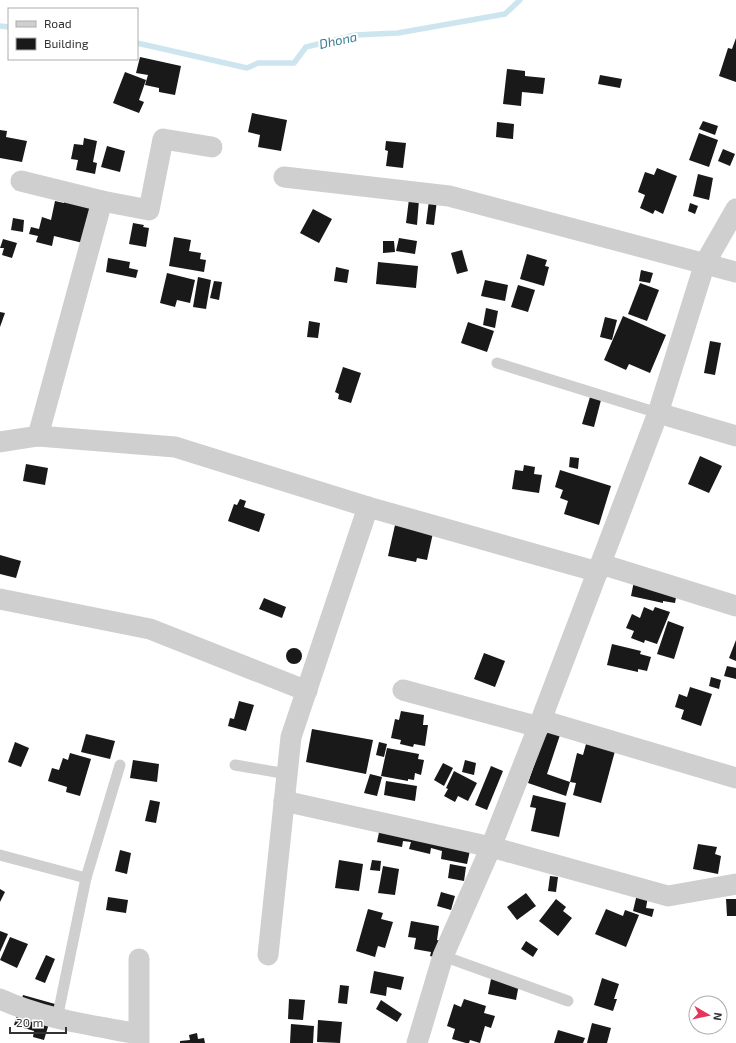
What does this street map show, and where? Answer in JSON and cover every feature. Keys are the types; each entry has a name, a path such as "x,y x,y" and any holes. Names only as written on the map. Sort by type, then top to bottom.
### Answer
{"street":[{"path":"21,181 102,201 149,210 163,139 212,148"},
{"path":"284,177 449,196 736,272"},
{"path":"38,436 102,201"},
{"path":"417,1043 442,956 491,847 658,413 705,263 736,209"},
{"path":"658,413 736,436"},
{"path":"0,442 38,436 175,447 368,507 736,606"},
{"path":"268,955 291,737 368,507"},
{"path":"0,599 150,629 306,691"},
{"path":"403,690 540,723 736,778"},
{"path":"284,800 491,847 668,896 736,884"},
{"path":"0,999 24,1010 138,1039 139,959"}],"lane":[{"path":"497,363 658,413"},
{"path":"57,1019 86,878 120,765"},
{"path":"235,765 287,774"},
{"path":"0,855 86,878"},
{"path":"442,956 568,1001"}],"building":[{"path":"736,38 736,82 719,76 728,48 732,49"},
{"path":"140,57 181,66 175,95 159,92 159,88 145,85 148,75 136,73"},
{"path":"507,69 525,71 525,76 545,78 543,94 522,92 521,106 503,104"},
{"path":"125,72 146,80 139,100 144,102 139,113 113,103"},
{"path":"600,75 622,79 620,88 598,84"},
{"path":"252,113 287,120 281,151 258,147 260,135 248,132"},
{"path":"703,121 718,126 715,135 699,129"},
{"path":"497,122 514,124 513,139 496,137"},
{"path":"0,130 7,131 6,137 27,141 22,162 0,158"},
{"path":"699,133 718,140 709,167 689,160"},
{"path":"84,138 97,141 93,162 97,163 95,174 76,170 78,160 71,159 74,144 83,145"},
{"path":"386,141 406,143 403,168 386,166 388,151 385,150"},
{"path":"107,146 125,151 120,172 101,167"},
{"path":"723,149 735,154 730,166 718,161"},
{"path":"657,168 677,176 663,214 655,210 653,214 640,208 645,195 638,192 645,172 654,175"},
{"path":"698,174 713,178 709,200 693,196"},
{"path":"66,194 93,201 83,243 54,236 52,246 36,242 38,236 29,234 31,227 39,229 42,217 51,220 55,201 64,203"},
{"path":"409,199 419,200 417,225 406,223"},
{"path":"429,200 437,200 434,225 426,224"},
{"path":"690,203 698,206 695,214 688,211"},
{"path":"313,209 332,219 319,243 300,233"},
{"path":"13,218 24,220 23,232 11,230"},
{"path":"133,223 144,225 143,227 149,228 146,247 129,244"},
{"path":"174,237 191,240 189,251 201,253 200,259 206,260 204,272 169,266"},
{"path":"399,238 417,241 415,254 396,251"},
{"path":"3,239 17,243 12,258 2,255 4,248 0,248"},
{"path":"383,241 394,241 395,252 383,253"},
{"path":"462,250 468,271 457,274 451,253"},
{"path":"527,254 547,260 545,266 549,267 544,286 520,279"},
{"path":"108,258 130,262 129,268 138,270 136,278 106,272"},
{"path":"378,262 418,266 416,288 376,284"},
{"path":"336,267 349,270 347,283 334,281"},
{"path":"641,270 653,273 650,283 639,281"},
{"path":"167,273 195,280 190,303 177,300 175,307 160,303"},
{"path":"198,277 211,280 206,309 193,307"},
{"path":"485,280 508,285 505,301 481,296"},
{"path":"214,281 222,282 219,300 210,298"},
{"path":"640,283 659,290 647,321 628,314"},
{"path":"518,285 535,290 528,312 511,307"},
{"path":"486,308 498,311 495,328 483,325"},
{"path":"0,312 5,313 0,327"},
{"path":"623,316 666,335 650,373 629,364 626,370 604,360"},
{"path":"605,317 617,320 612,340 600,337"},
{"path":"309,321 320,323 318,338 307,337"},
{"path":"468,322 494,331 487,352 461,343"},
{"path":"710,341 721,343 715,375 704,373"},
{"path":"343,367 361,373 351,403 338,399 339,394 335,392"},
{"path":"590,397 601,400 594,427 582,424"},
{"path":"700,456 722,466 709,493 688,484"},
{"path":"570,457 579,458 578,469 569,467"},
{"path":"26,464 48,468 45,485 23,481"},
{"path":"524,465 535,467 534,474 542,475 539,493 512,489 515,470 523,471"},
{"path":"560,470 611,486 599,525 564,514 568,501 560,498 563,490 555,487"},
{"path":"240,499 246,501 244,507 265,514 259,532 228,521 234,504 237,505"},
{"path":"395,525 433,533 427,560 417,558 416,562 388,556"},
{"path":"0,555 21,561 16,578 0,574"},
{"path":"634,581 666,588 664,595 666,590 677,592 675,603 663,601 663,603 631,596"},
{"path":"264,598 286,607 282,618 259,609"},
{"path":"644,607 653,611 655,607 670,612 657,644 645,640 644,643 631,638 634,631 626,628 632,614 640,618"},
{"path":"668,621 684,627 674,659 657,654"},
{"path":"736,640 736,661 729,658"},
{"path":"612,644 641,651 640,654 651,657 647,671 638,669 638,672 607,665"},
{"path":"291,648 297,648 302,653 300,662 297,664 291,664 286,659 286,653"},
{"path":"484,653 505,661 495,687 474,679"},
{"path":"727,666 736,668 736,679 724,676"},
{"path":"711,677 721,680 719,689 709,686"},
{"path":"690,687 712,694 701,726 681,719 684,710 675,707 679,694 687,697"},
{"path":"239,701 254,705 246,731 228,726 230,718 234,719"},
{"path":"401,711 424,715 423,725 428,725 425,746 414,744 413,747 400,744 401,740 391,738 395,719 399,720"},
{"path":"312,729 373,740 366,774 306,762"},
{"path":"546,730 560,735 547,774 570,782 566,796 528,783"},
{"path":"86,734 115,741 110,759 81,752"},
{"path":"15,742 29,748 21,767 8,762"},
{"path":"379,742 387,744 384,757 376,755"},
{"path":"586,744 615,751 601,803 573,795 576,783 570,782 577,753 583,755"},
{"path":"387,748 419,754 418,759 424,760 421,775 415,773 414,780 408,779 408,781 381,776"},
{"path":"70,753 91,759 80,796 66,792 67,787 48,781 52,768 59,770 63,758 68,760"},
{"path":"133,760 159,764 157,782 130,778"},
{"path":"465,760 476,763 474,775 462,772"},
{"path":"443,763 453,768 444,786 434,780"},
{"path":"491,766 503,771 487,810 475,805"},
{"path":"454,771 477,783 468,801 458,796 455,802 444,796"},
{"path":"370,774 382,777 377,796 364,793"},
{"path":"386,781 417,786 415,801 384,795"},
{"path":"533,795 566,803 559,837 531,831 536,808 530,807"},
{"path":"150,800 160,802 156,823 145,821"},
{"path":"382,818 473,837 467,864 441,859 442,851 431,848 430,854 409,849 411,842 403,841 402,847 377,842"},
{"path":"698,844 717,847 715,854 721,856 718,874 693,869"},
{"path":"120,850 131,853 127,874 115,871"},
{"path":"339,860 363,864 359,891 335,888"},
{"path":"372,860 381,861 380,871 370,870"},
{"path":"450,864 466,867 464,881 448,878"},
{"path":"383,866 399,869 395,895 378,893"},
{"path":"550,876 558,877 556,892 548,891"},
{"path":"0,889 5,892 0,902"},
{"path":"441,892 455,896 451,910 437,906"},
{"path":"526,893 536,906 517,920 507,907"},
{"path":"637,894 648,896 646,908 654,909 652,917 633,911"},
{"path":"108,897 128,900 126,913 106,910"},
{"path":"556,899 566,907 563,911 572,918 558,936 539,921"},
{"path":"726,899 736,899 736,916 727,916"},
{"path":"368,909 383,913 381,919 393,922 385,948 378,946 375,957 356,951"},
{"path":"606,909 623,916 625,910 639,915 626,947 595,934"},
{"path":"411,921 439,926 437,940 441,941 438,958 430,956 431,952 414,949 416,938 408,937"},
{"path":"0,931 8,934 0,952"},
{"path":"10,937 28,944 17,968 0,960"},
{"path":"526,941 538,949 533,957 521,949"},
{"path":"46,955 55,959 45,983 35,979"},
{"path":"374,971 404,977 401,990 387,987 386,996 370,993"},
{"path":"492,974 520,979 516,1000 488,994"},
{"path":"602,978 619,984 614,999 617,999 613,1011 594,1005"},
{"path":"340,985 349,986 347,1004 338,1003"},
{"path":"23,995 55,1004 44,1040 33,1037 34,1031 14,1025"},
{"path":"289,999 305,1000 303,1020 288,1019"},
{"path":"464,999 486,1006 484,1013 495,1016 491,1028 485,1026 480,1043 470,1040 469,1043 466,1043 452,1039 455,1029 447,1026 454,1004 461,1007"},
{"path":"381,1000 402,1014 397,1022 376,1009"},
{"path":"318,1020 342,1022 340,1043 317,1042"},
{"path":"592,1023 611,1028 607,1043 587,1043"},
{"path":"291,1024 314,1026 313,1043 290,1043"},
{"path":"558,1030 585,1038 583,1043 554,1043"},
{"path":"197,1033 198,1039 204,1038 205,1043 180,1043 180,1041 190,1040 189,1035"}],"waterway":[{"name":"Dhona","path":"138,43 247,68 258,63 294,63 306,47 355,35 398,33 505,14 520,0"},
{"name":"Dhona","path":"0,26 8,27"}]}
